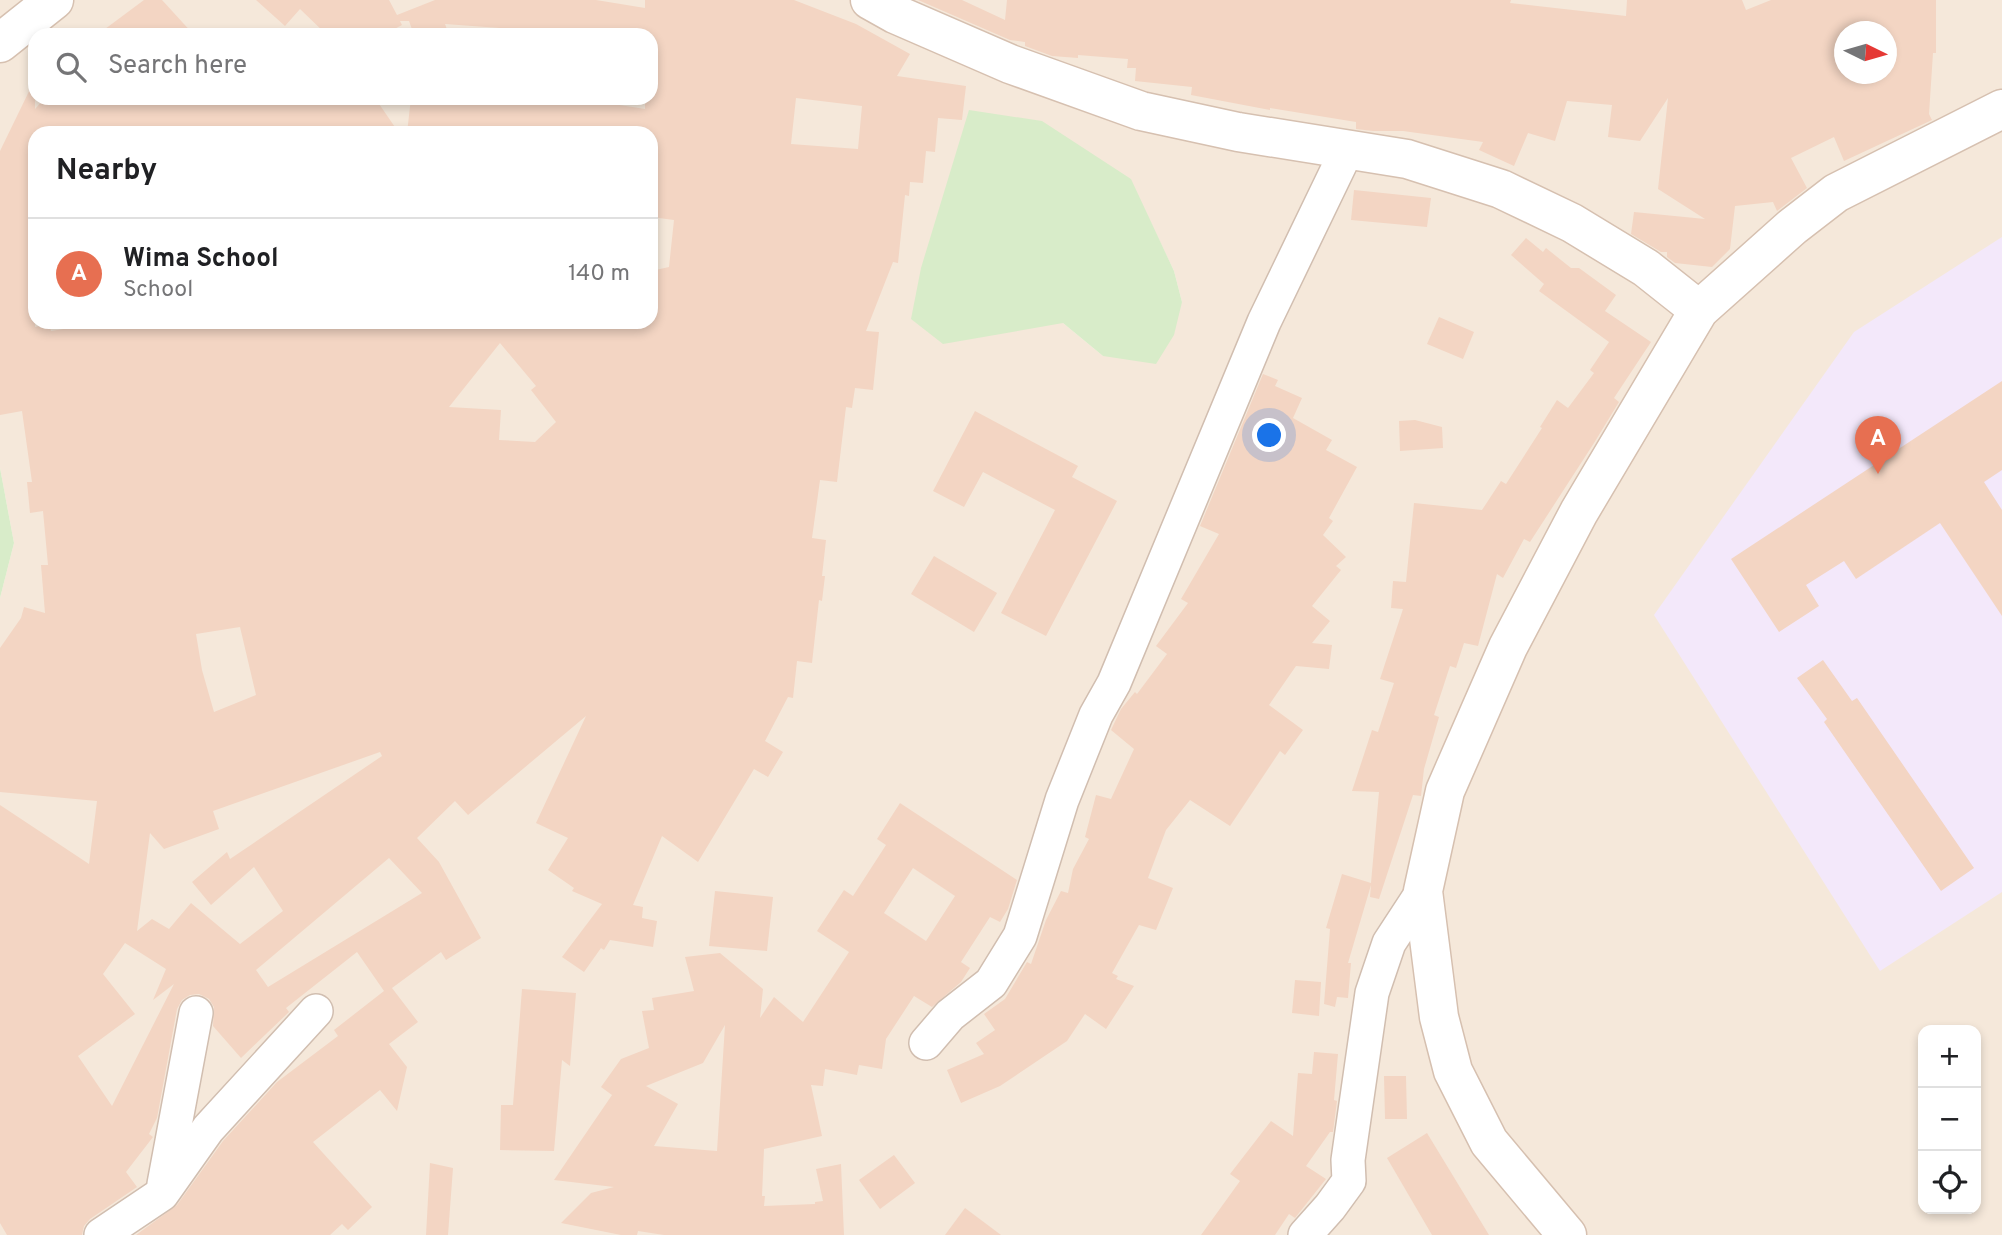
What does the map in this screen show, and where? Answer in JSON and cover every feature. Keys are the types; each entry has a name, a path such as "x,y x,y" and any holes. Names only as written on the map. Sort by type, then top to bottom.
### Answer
{"street":[{"path":"0,43 54,0"},
{"path":"870,0 895,14 1010,64 1141,111 1238,132 1406,159 1501,189 1572,223 1646,268 1699,310"},
{"path":"1558,1231 1489,1142 1453,1071 1439,1017 1423,891 1445,791 1508,647 1579,512 1699,310 1792,227 1836,193 2002,108"},
{"path":"926,1043 950,1016 991,982 1020,936 1062,800 1096,715 1114,683 1264,322 1347,150"},
{"path":"1305,1235 1349,1181 1348,1160 1372,993 1389,943 1423,891"},
{"path":"102,1235 162,1194 208,1129 316,1011"},
{"path":"162,1194 196,1013"}],"shaded area":[{"path":"0,0 2002,0 2002,1235 0,1235 0,598 14,543 0,468","holes":["1130,179 1174,271 1182,302 1103,356 1063,323"]},
{"path":"2002,237 2002,892 1880,971 1654,615 1854,332"}],"green space":[{"path":"969,110 1042,121 1131,179 1174,271 1182,302 1174,335 1156,364 1103,356 1063,323 943,344 911,319 921,268"},
{"path":"0,468 14,543 0,598"}],"building":[{"path":"144,0 162,0 188,28 106,28"},
{"path":"256,0 389,0 397,15 435,0 596,0 645,8 645,0 794,0 856,24 910,54 897,76 966,86 962,120 938,118 935,152 926,151 923,183 910,182 909,196 905,195 898,263 893,262 866,331 879,332 873,390 855,388 852,408 846,407 837,482 820,480 812,538 826,540 822,576 825,576 822,601 819,600 812,663 797,661 793,698 788,697 765,741 783,752 768,777 754,769 698,862 662,836 633,905 643,907 642,918 657,921 653,947 610,940 584,972 562,957 602,904 572,891 574,888 548,870 568,838 536,823 586,716 468,815 455,801 417,838 439,862 481,938 446,960 441,952 392,988 418,1022 389,1044 407,1067 397,1111 380,1090 313,1142 372,1207 348,1230 342,1224 330,1235 136,1235 177,1205 223,1141 277,1082 338,1036 334,1030 384,991 357,952 286,1008 289,1012 241,1058 213,1026 214,1007 209,999 199,994 182,1000 177,1009 157,1118 149,1134 153,1137 126,1172 137,1187 90,1219 84,1226 82,1235 7,1235 0,1223 0,805 89,864 97,801 0,792 0,648 21,618 24,607 45,613 41,565 48,565 43,511 30,513 27,482 32,482 22,411 0,415 0,151 28,93 28,105 35,105 35,109 39,105 380,105 394,126 28,126 28,329 658,329 658,269 669,267 674,220 658,218 658,126 408,126 410,105 620,105 645,109 645,105 658,105 658,28 499,28 445,24 446,28 412,28 409,21 400,21 402,25 396,28 320,28 300,9 285,26","holes":["796,98 862,106 858,149 791,144","500,343 536,386 531,390 556,422 535,442 499,440 501,410 449,407","240,627 256,695 214,712 202,670 196,634","380,752 382,756 230,859 227,852 192,882 211,905 254,867 283,911 240,944 191,903 169,929 152,919 137,931 150,833 164,849 219,829 213,811","389,858 422,893 268,987 256,970","125,943 166,969 153,1000 174,984 112,1106 78,1056 135,1014 103,974"]},
{"path":"918,0 962,0 1005,20 1007,0 1511,0 1510,3 1626,16 1627,0 1742,0 1746,10 1771,0 1936,0 1936,53 1933,53 1929,114 1932,120 1844,161 1834,137 1791,158 1807,188 1777,211 1773,202 1735,206 1730,249 1712,267 1675,263 1667,257 1667,252 1661,252 1631,234 1634,212 1705,219 1658,189 1668,98 1640,141 1608,137 1612,105 1567,101 1555,141 1528,133 1514,166 1479,150 1483,142 1403,131 1356,129 1356,122 1191,95 1192,87 1135,81 1136,68 1127,68 1128,59 1052,56 1025,46 1025,42 1010,40"},
{"path":"1354,190 1431,198 1427,227 1351,220"},
{"path":"1526,238 1543,252 1546,248 1571,268 1579,268 1616,295 1605,311 1651,342 1614,398 1619,402 1530,542 1524,539 1503,578 1497,574 1478,646 1464,643 1456,668 1450,666 1434,715 1439,717 1424,769 1421,796 1413,795 1379,899 1370,897 1371,885 1348,963 1351,963 1348,998 1337,997 1335,1007 1324,1004 1330,929 1326,928 1342,874 1371,883 1379,792 1352,791 1372,730 1378,732 1394,683 1380,679 1403,609 1391,608 1393,581 1406,582 1414,503 1482,510 1501,481 1506,484 1557,400 1568,408 1594,373 1590,370 1609,342 1539,291 1544,284 1511,255"},
{"path":"1439,317 1474,332 1463,359 1427,344"},
{"path":"1263,374 1278,380 1275,386 1302,398 1293,418 1332,440 1326,450 1357,467 1329,518 1333,521 1323,535 1346,557 1336,566 1341,570 1312,606 1330,621 1312,643 1332,645 1329,669 1296,666 1269,705 1303,730 1285,755 1280,751 1230,826 1190,800 1166,830 1148,878 1173,888 1156,930 1139,925 1112,973 1118,976 1116,979 1134,986 1106,1029 1085,1014 1067,1041 1000,1086 961,1103 947,1070 984,1054 976,1043 995,1030 984,1014 1005,999 1027,962 1031,964 1046,920 1061,891 1068,893 1073,869 1089,839 1085,837 1096,795 1111,799 1134,749 1111,730 1121,709 1135,692 1137,694 1167,654 1156,646 1188,603 1181,599 1219,534 1200,526"},
{"path":"2002,381 2002,470 1984,482 2002,510 2002,616 1940,523 1856,579 1844,561 1806,585 1819,606 1779,632 1731,559"},
{"path":"975,411 1078,466 1072,477 1117,501 1046,636 1001,613 1055,510 983,472 964,507 933,491"},
{"path":"1415,420 1442,427 1443,448 1400,451 1399,421"},
{"path":"934,556 997,593 974,632 911,594"},
{"path":"1823,660 1852,701 1857,698 1974,868 1941,891 1824,722 1827,719 1797,678"},
{"path":"900,803 1017,880 1008,909 1000,922 990,917 961,962 970,968 961,982 932,1007 914,996 886,1039 882,1069 859,1065 857,1075 825,1069 823,1086 811,1085 822,1136 764,1149 764,1206 815,1204 823,1201 816,1169 841,1164 844,1235 664,1235 638,1231 637,1235 621,1235 561,1223 591,1193 614,1187 554,1180 612,1095 601,1087 621,1059 649,1048 642,1011 654,1010 652,998 694,991 685,957 720,953 763,989 760,1018 774,997 803,1022 849,952 817,931 844,890 853,896 886,845 877,839","holes":["913,868 955,896 926,941 884,913","725,1025 717,1151 654,1146 678,1104 646,1086 703,1063"]},
{"path":"715,891 773,897 767,951 709,946"},
{"path":"1295,980 1321,982 1319,1016 1292,1013"},
{"path":"522,989 576,993 570,1066 562,1060 554,1151 500,1150 501,1105 513,1105"},
{"path":"1314,1052 1338,1054 1333,1132 1330,1132 1306,1166 1326,1179 1295,1218 1289,1214 1275,1235 1201,1235 1240,1181 1230,1174 1271,1121 1293,1136 1298,1073 1312,1074"},
{"path":"1384,1076 1406,1076 1407,1119 1385,1119"},
{"path":"1427,1133 1489,1235 1432,1235 1387,1158"},
{"path":"894,1155 915,1183 880,1209 859,1180"},
{"path":"430,1163 453,1168 448,1235 426,1235"},
{"path":"965,1208 1001,1235 945,1235"}],"place":[{"name":"Wima School","path":"1878,474"}]}
